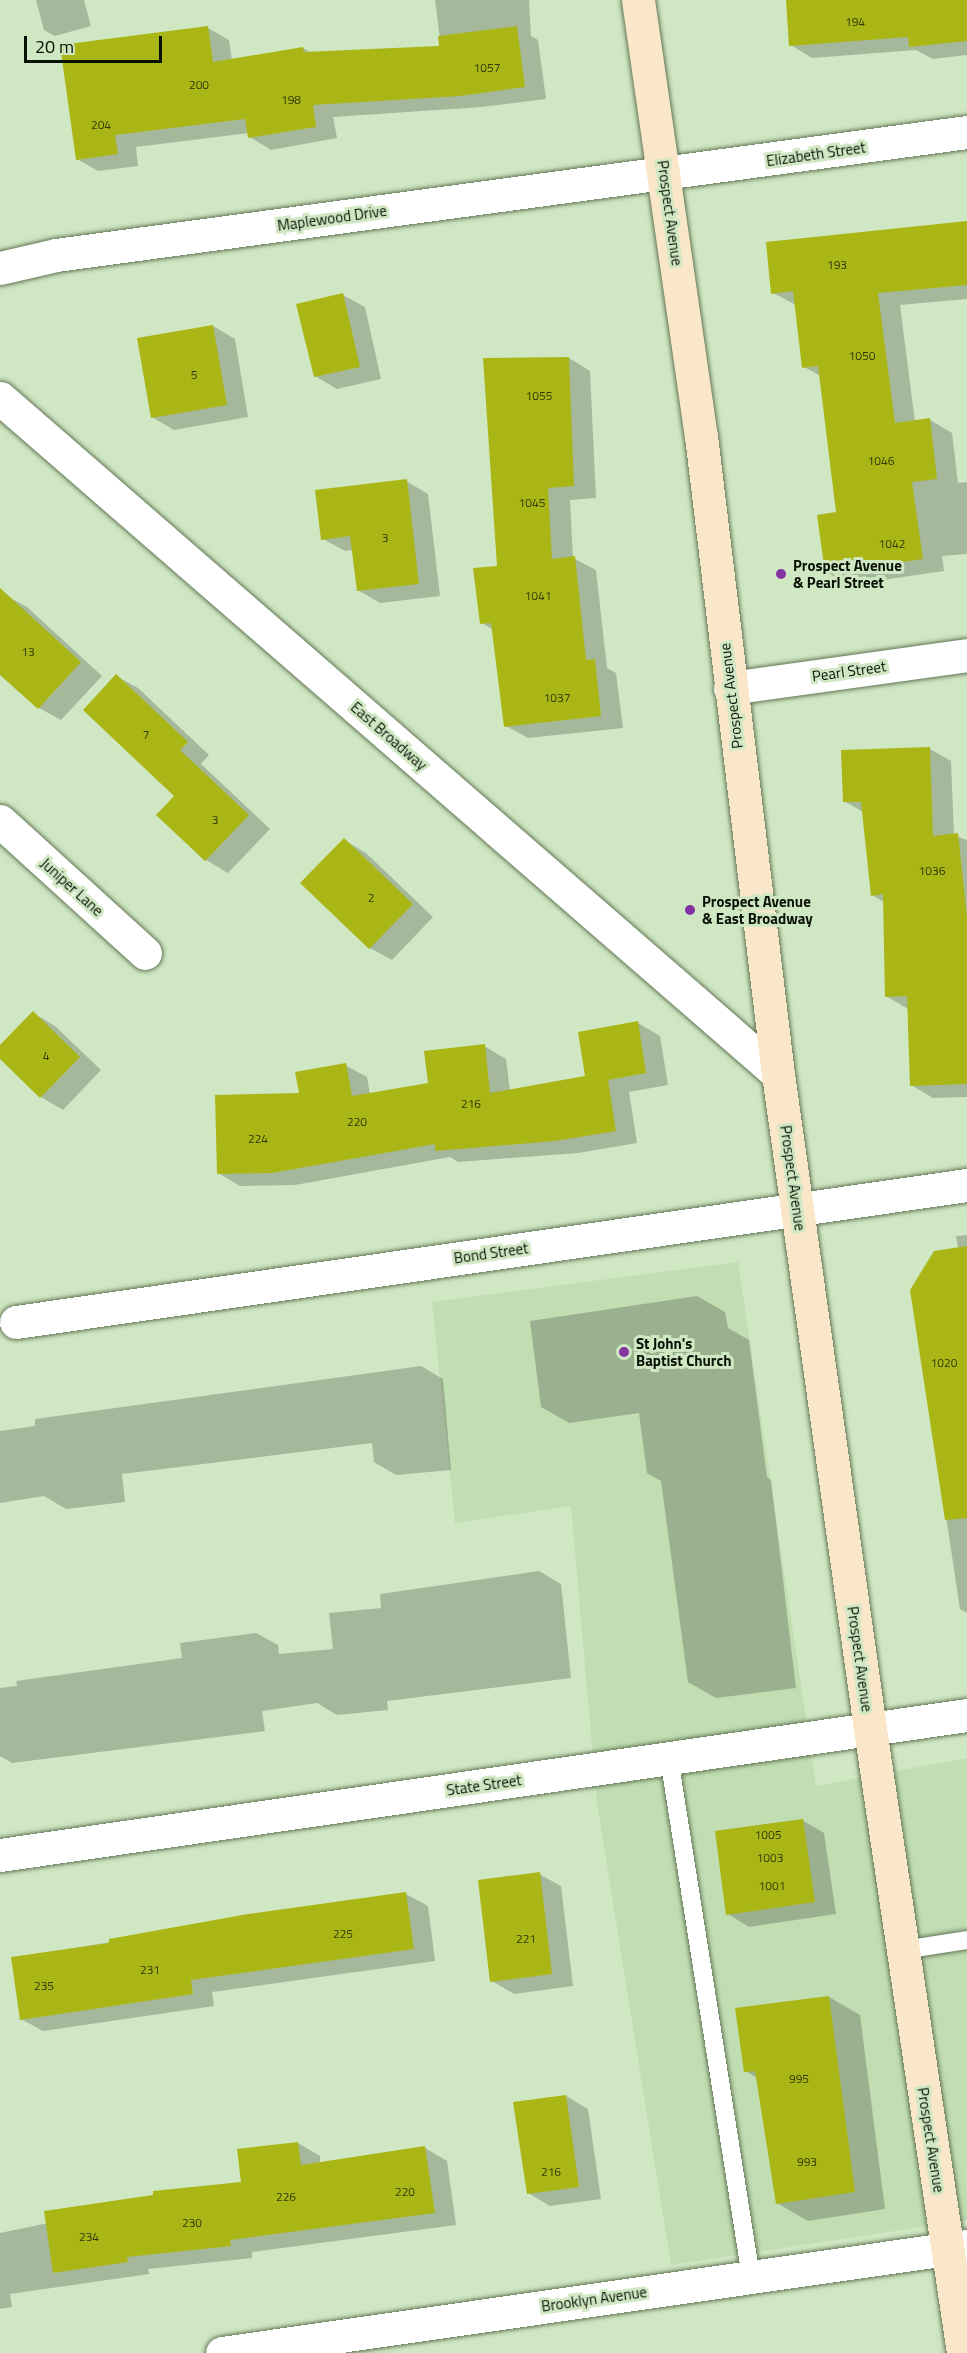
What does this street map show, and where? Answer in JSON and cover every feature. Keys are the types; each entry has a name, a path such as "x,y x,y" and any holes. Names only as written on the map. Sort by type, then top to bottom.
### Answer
{"main road":[{"name":"Prospect Avenue","path":"638,0 701,436 778,1074 870,1729 903,1950 957,2247 963,2353"}],"street":[{"name":"Elizabeth Street","path":"664,175 967,132"},
{"name":"Maplewood Drive","path":"0,268 56,255 664,175"},
{"name":"East Broadway","path":"0,398 778,1074"},
{"name":"Pearl Street","path":"730,688 967,655"},
{"name":"Juniper Lane","path":"0,821 145,953"},
{"name":"Bond Street","path":"16,1322 967,1185"},
{"name":"State Street","path":"0,1855 967,1715"},
{"name":"Brooklyn Avenue","path":"222,2353 957,2247"}],"lane":[{"path":"669,1758 751,2277"},
{"path":"903,1950 967,1941"}],"shaded area":[{"path":"738,1262 816,1786 967,1758 967,2220 671,2265 597,1803 571,1506 455,1523 432,1302"}],"building":[{"path":"786,0 967,0 967,41 909,47 908,37 789,46"},
{"path":"208,26 213,62 303,47 304,52 439,46 438,36 517,26 525,87 460,96 313,105 316,127 248,138 245,119 115,135 118,154 76,160 60,45"},
{"path":"967,221 967,285 878,293 895,423 930,418 937,479 912,482 923,559 825,573 817,515 836,512 818,366 802,368 793,291 771,294 766,242"},
{"path":"343,293 360,367 314,377 296,304"},
{"path":"213,325 227,405 151,418 137,338"},
{"path":"569,357 574,486 548,488 552,559 575,556 586,660 595,659 601,716 504,727 491,623 480,624 473,568 497,566 483,358"},
{"path":"407,479 419,584 357,591 350,536 321,540 315,490"},
{"path":"0,588 81,662 38,709 0,675"},
{"path":"116,674 188,742 180,750 249,815 205,861 156,815 174,796 83,710"},
{"path":"930,747 933,836 958,833 967,917 967,1084 910,1086 907,996 885,997 883,894 871,896 861,802 843,802 841,750"},
{"path":"344,838 413,904 369,949 300,883"},
{"path":"33,1011 80,1057 40,1098 0,1059 0,1045"},
{"path":"638,1021 646,1073 608,1080 616,1131 555,1141 435,1151 435,1144 272,1173 217,1174 215,1095 299,1093 295,1072 346,1063 352,1096 428,1083 424,1051 485,1044 490,1093 585,1076 578,1032"},
{"path":"967,1246 967,1518 945,1520 910,1290 934,1251"},
{"path":"803,1819 815,1902 726,1915 715,1831"},
{"path":"540,1872 552,1974 490,1982 478,1880"},
{"path":"406,1892 414,1949 191,1980 193,1994 20,2020 11,1957 109,1943 109,1939 248,1914"},
{"path":"829,1996 855,2192 776,2204 755,2071 744,2072 735,2008"},
{"path":"566,2095 579,2187 527,2194 513,2102"},
{"path":"298,2142 301,2165 425,2146 435,2213 230,2240 231,2246 127,2257 128,2262 53,2273 44,2211 153,2195 153,2191 241,2182 237,2149"}],"place":[{"name":"Prospect Avenue & Pearl Street","path":"781,574"},
{"name":"Prospect Avenue & East Broadway","path":"690,910"},
{"name":"St John's Baptist Church","path":"624,1352"}]}
